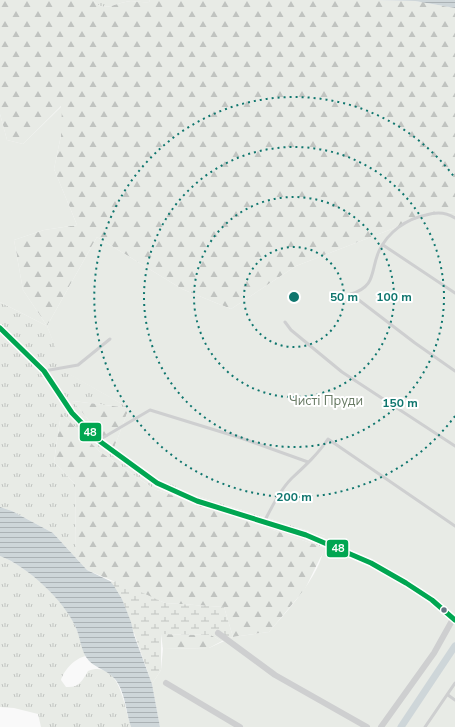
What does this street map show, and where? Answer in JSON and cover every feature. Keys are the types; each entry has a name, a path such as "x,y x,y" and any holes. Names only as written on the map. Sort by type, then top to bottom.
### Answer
{"street":[{"path":"0,328 44,371 72,414 98,440 157,483 197,501 306,535 371,563 432,600 454,618 434,653 381,727"},
{"path":"218,633 275,675 366,727"},
{"path":"166,683 240,727"}],"lane":[{"path":"455,218 439,212 412,219 402,224 379,251 372,279 358,292 350,294 415,344 455,371"},
{"path":"383,245 455,293"},
{"path":"285,322 292,330 342,372 455,446"},
{"path":"44,371 78,364 110,339"},
{"path":"98,440 150,410 242,438 308,462"},
{"path":"264,522 278,497 291,479 328,439 455,526"},
{"path":"425,727 455,683"},
{"path":"448,695 455,700"}],"green space":[{"path":"0,0 93,0 97,4 106,7 131,1 149,2 150,0 377,0 415,1 455,8 455,212 428,215 296,266 231,309 182,289 97,237 47,326 23,290 14,240 44,230 77,225 54,169 61,135 61,106 23,144 7,140 0,114"},
{"path":"93,0 150,0 149,2 131,1 106,7 97,4"},
{"path":"62,106 61,135 54,169 77,225 44,230 14,240 23,290 47,326 0,302 0,114 7,140 23,144"},
{"name":"Чисті Пруди","path":"455,212 455,727 160,727 152,684 161,670 163,649 209,648 233,637 269,632 296,600 313,575 320,562 324,549 325,536 198,496 158,478 114,448 129,408 65,372 47,326 97,237 182,289 231,309 296,266 428,215"},
{"path":"0,302 47,326 66,372 129,408 73,401 99,433 114,448 198,496 325,536 325,548 154,489 99,451 61,413 54,462 75,484 76,558 53,533 12,511 0,507"},
{"path":"73,401 129,408 114,448 99,433"},
{"path":"61,413 99,451 154,489 325,548 305,589 269,632 233,637 224,607 165,603 87,570 76,558 75,484 54,462"},
{"path":"0,556 27,571 36,578 52,593 69,613 86,656 78,659 70,665 65,672 61,680 66,687 74,686 80,683 88,671 99,669 107,672 114,678 119,687 131,727 41,727 38,714 14,708 0,707"},
{"path":"110,581 121,583 165,603 224,607 233,637 222,641 211,635 161,634 161,670 152,684 122,599"},
{"path":"161,634 211,635 222,641 209,648 163,649"}],"shaded area":[{"path":"377,0 455,0 455,8 415,1"},
{"path":"0,507 12,511 53,533 87,570 110,581 114,586 122,599 131,622 134,635 152,684 160,727 131,727 123,695 118,683 111,675 92,664 86,657 76,628 63,607 33,576 11,561 0,556"}],"waterway":[{"path":"401,727 455,646"}],"transit line":[{"name":"48","path":"0,328 44,371 72,413 98,440 157,483 197,501 306,535 371,563 432,600 455,620"}]}
